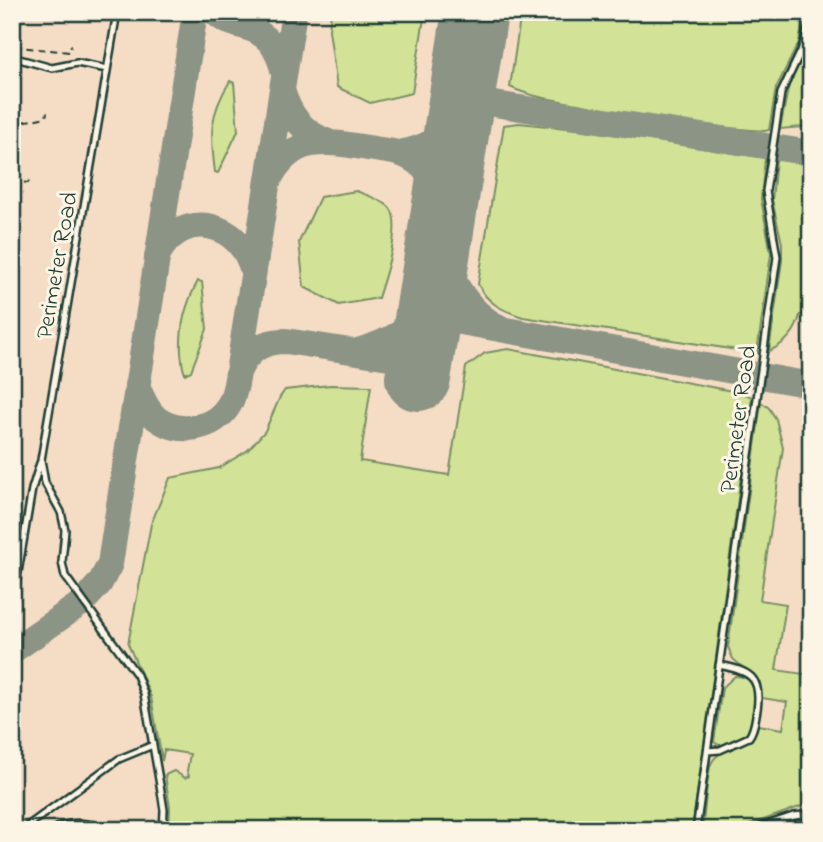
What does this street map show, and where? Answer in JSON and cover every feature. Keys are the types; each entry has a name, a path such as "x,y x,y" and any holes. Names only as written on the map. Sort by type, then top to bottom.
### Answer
{"lane":[{"name":"Perimeter Road","path":"117,12 41,460 45,482 61,512 65,530 62,562 65,576 137,675 144,694 164,810 163,830"},
{"name":"Perimeter Road","path":"696,830 777,257 766,191 781,93 801,51 811,20"},
{"path":"12,57 52,68 77,63 107,69"},
{"path":"12,608 32,489 41,460"},
{"path":"707,751 720,750 749,737 754,727 760,695 760,689 753,679 739,670 719,665"},
{"path":"22,830 119,759 153,745"},
{"path":"751,830 794,816 811,814"},
{"path":"52,830 65,823 86,823 110,830"}],"path":[{"path":"14,49 18,47 70,52 71,45"},
{"path":"12,124 46,117 47,112"},
{"path":"12,181 28,183 30,179"}],"shaded area":[{"path":"12,12 811,12 811,830 12,830"}],"green space":[{"path":"331,12 425,12 412,93 370,103 337,87 329,30"},
{"path":"521,12 805,12 799,42 776,88 769,130 765,131 648,117 543,98 510,87"},
{"path":"811,41 811,109 803,127 780,129 789,84"},
{"path":"230,81 234,83 238,131 218,173 215,172 213,159 213,125 218,104"},
{"path":"519,123 594,131 765,158 761,199 771,254 757,353 523,317 491,302 478,284 504,125"},
{"path":"776,159 811,165 811,261 803,315 800,315 789,337 769,351 782,261 782,243 772,200"},
{"path":"356,191 379,200 390,208 393,216 393,239 378,298 339,305 304,287 299,242 320,197"},
{"path":"198,281 202,282 207,329 191,371 185,374 181,333 187,307"},
{"path":"508,349 743,393 752,397 692,830 169,830 170,808 165,775 174,771 185,778 189,776 187,771 190,754 164,750 162,761 151,697 128,644 151,524 170,478 219,468 248,450 265,431 285,390 330,385 371,386 360,461 449,475 466,367 485,353"},
{"path":"761,402 776,419 783,448 760,600 786,604 776,670 811,675 811,765 805,805 735,830 702,830 708,778 715,757 750,740 758,725 783,729 787,702 762,698 760,682 733,659 728,647"},
{"path":"735,676 748,679 754,688 751,729 747,736 739,740 719,745 714,742 722,688"}],"taxiway":[{"path":"12,651 83,602 100,583 110,564 195,12"},
{"path":"215,12 225,20 254,30 267,39 276,50 284,73"},
{"path":"137,385 153,415 165,424 175,427 196,427 215,420 231,401 238,373 294,12"},
{"path":"467,60 472,91 488,103"},
{"path":"282,90 298,122 328,142"},
{"path":"457,128 470,109 488,103 811,153"},
{"path":"399,153 419,148 436,139 449,127 460,109"},
{"path":"269,180 288,155 311,144 338,144 393,152 410,158 426,171 437,190 444,212"},
{"path":"157,256 168,240 181,230 210,226 237,241 247,255 253,272"},
{"path":"440,239 447,265 459,290 477,312 499,327"},
{"path":"358,351 401,333 418,318 431,298"},
{"path":"428,316 811,385"},
{"path":"238,372 246,358 257,348 278,341 421,362"}],"runway":[{"path":"418,378 475,12"}]}
